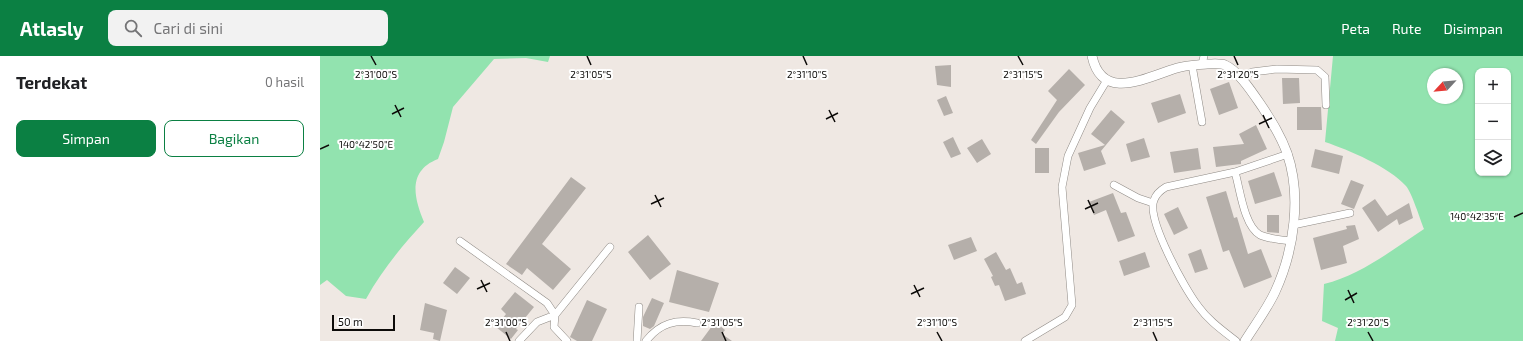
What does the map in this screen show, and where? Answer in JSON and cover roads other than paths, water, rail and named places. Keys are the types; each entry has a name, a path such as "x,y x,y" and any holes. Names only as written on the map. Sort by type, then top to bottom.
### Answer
{"street":[{"path":"1092,56 1094,65 1104,78 1118,84 1125,84 1146,79 1178,68 1192,65 1203,60 1225,65 1252,91 1277,130 1288,154 1294,192 1291,241 1283,274 1275,293 1245,341"},
{"path":"1192,65 1202,122"},
{"path":"1240,78 1262,70 1317,70 1325,77 1326,105"},
{"path":"1025,341 1065,318 1072,305 1062,187 1068,156 1104,78"},
{"path":"1236,341 1212,322 1198,306 1186,288 1159,233 1152,212 1153,203 1158,193 1166,187 1235,172 1288,154"},
{"path":"1235,172 1248,220 1253,228 1264,236 1291,241"},
{"path":"1114,185 1138,198 1153,203"},
{"path":"1293,226 1350,213"},
{"path":"460,241 547,303 555,315 554,327 567,341"},
{"path":"519,341 538,322 555,315 610,247"},
{"path":"637,341 638,307"},
{"path":"646,341 656,330 669,324 682,320 697,323"}]}
